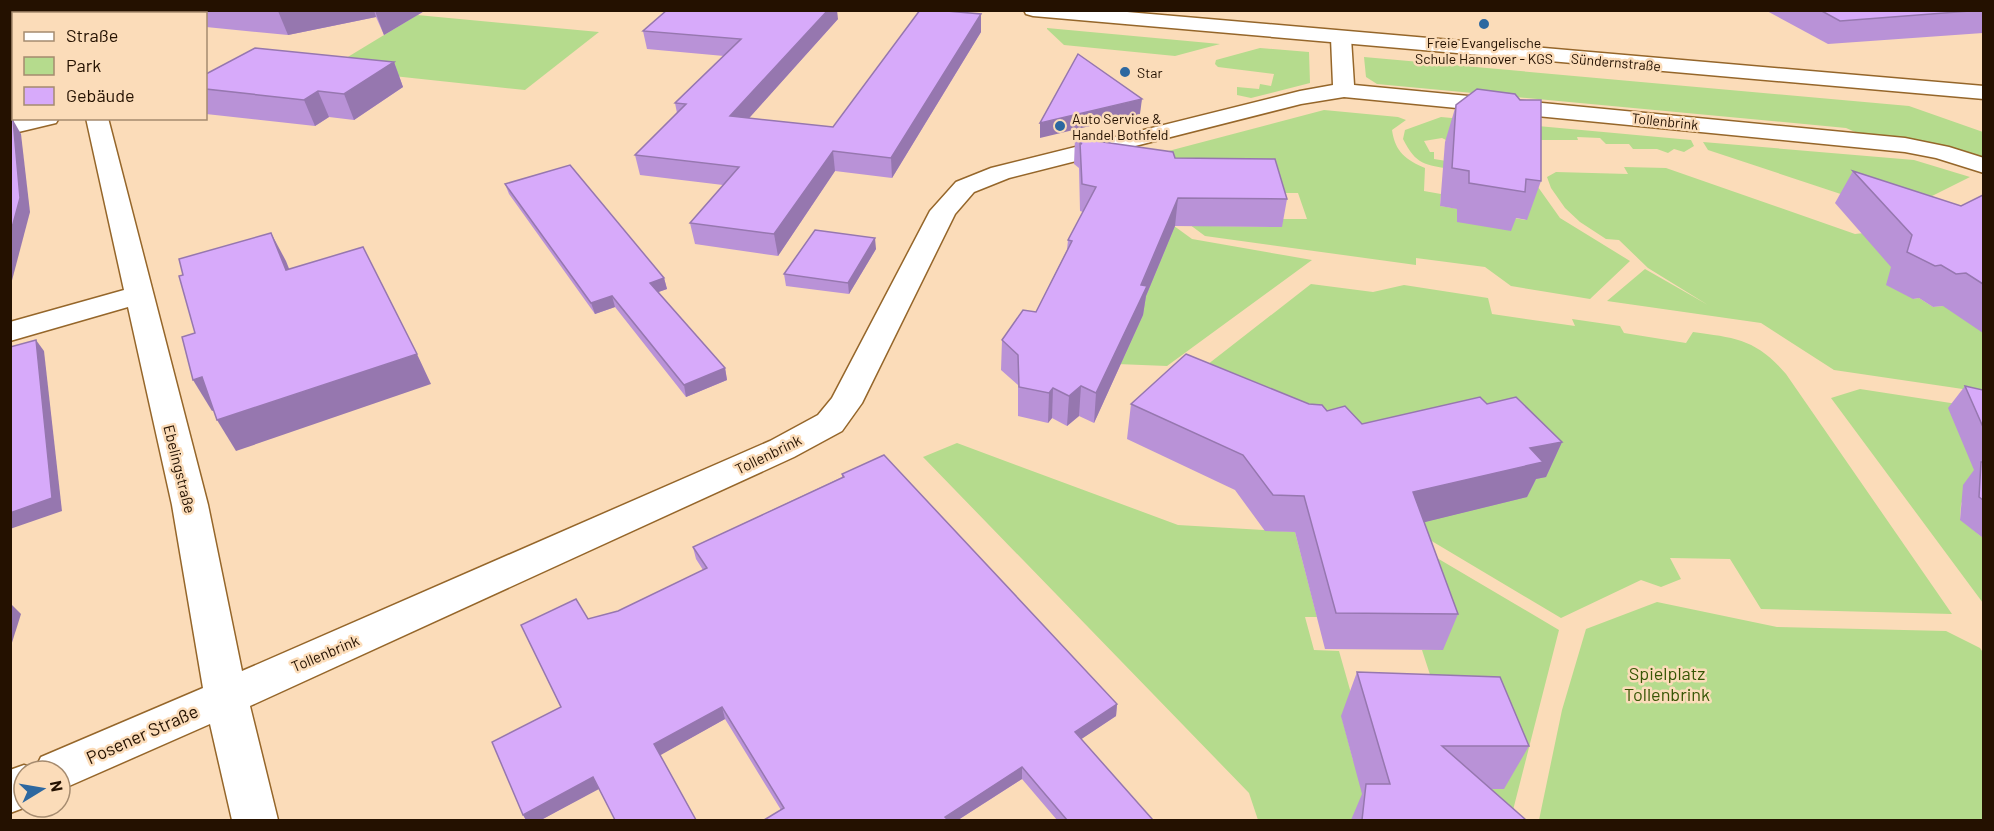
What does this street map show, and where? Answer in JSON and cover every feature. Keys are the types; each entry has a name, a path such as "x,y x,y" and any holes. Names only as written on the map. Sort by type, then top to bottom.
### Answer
{"street":[{"name":"Sündernstraße","path":"1033,10 1103,14 1341,38 1983,93"},
{"path":"1341,38 1344,90"},
{"name":"Tollenbrink","path":"226,697 782,449 830,423 846,404 943,211 965,187 1000,173 1344,90 1905,145 1941,152 1983,166"},
{"path":"10,127 40,120"},
{"name":"Ebelingstraße","path":"97,120 190,505 226,697 255,820"},
{"path":"10,332 139,296"},
{"name":"Posener Straße","path":"72,764 226,697"}],"green space":[{"path":"417,15 599,32 525,90 328,69"},
{"path":"1047,29 1220,44 1175,56 1064,45"},
{"path":"1260,48 1309,52 1310,83 1251,98 1237,95 1237,87 1259,89 1260,84 1271,86 1274,74 1218,67 1215,64 1216,60"},
{"path":"1364,57 1909,106 1983,132 1983,157 1974,158 1860,134 1846,128 1377,84 1366,77"},
{"path":"1324,110 1398,117 1406,120 1392,130 1396,144 1402,154 1425,168 1424,191 1441,194 1440,206 1526,220 1538,187 1560,218 1630,261 1590,299 1511,286 1485,267 1416,258 1416,265 1205,236 1170,210 1208,226 1281,227 1280,219 1307,219 1298,193 1273,193 1100,169"},
{"path":"1441,117 1691,140 1694,146 1684,152 1674,149 1668,153 1657,149 1633,149 1629,144 1606,144 1600,138 1446,140 1442,138 1424,141 1430,152 1434,152 1434,159 1453,162 1452,169 1428,165 1417,159 1403,139 1405,130"},
{"path":"1703,142 1914,160 1970,177 1898,213 1708,150"},
{"path":"1624,167 1666,168 1855,234 1864,233 1892,262 1913,299 1919,298 1933,307 1953,305 1984,333 1983,392 1834,370 1761,323 1607,301 1645,269 1708,305 1648,268 1619,240 1606,239 1580,222 1565,208 1551,188 1547,177 1556,172 1628,174"},
{"path":"1159,215 1192,239 1312,260 1167,366 1117,364 1124,311"},
{"path":"1311,284 1373,292 1404,285 1488,298 1492,314 1575,326 1572,319 1620,326 1624,333 1686,343 1693,332 1721,336 1755,347 1775,362 1786,374 1952,614 1761,609 1730,559 1670,558 1681,579 1661,587 1641,580 1561,618 1383,512 1351,460 1180,386"},
{"path":"1860,389 1983,408 1976,473 1961,504 1960,519 1983,538 1983,603 1831,398"},
{"path":"957,443 1178,525 1295,532 1317,617 1305,617 1314,650 1339,651 1358,718 1342,718 1353,760 1386,820 1258,820 1249,793 923,457"},
{"path":"1376,522 1559,630 1511,818 1451,789 1504,789 1434,687 1422,650 1443,649"},
{"name":"Spielplatz Tollenbrink","path":"1657,602 1777,627 1946,631 1980,648 1984,654 1983,820 1539,820 1562,710 1586,629"}],"building":[{"path":"667,10 828,10 730,116 833,127 920,10 981,14 891,158 833,151 774,234 690,223 739,167 635,155 686,104 675,103 741,39 643,31"},
{"path":"1820,10 1983,10 1840,21"},
{"path":"255,48 394,62 344,94 318,91 304,100 207,89 207,73"},
{"path":"1078,54 1142,99 1040,123"},
{"path":"1477,89 1515,94 1520,100 1541,100 1541,181 1526,179 1525,192 1469,183 1469,171 1452,168 1456,105"},
{"path":"13,120 20,198 10,235 10,121"},
{"path":"1075,138 1173,152 1175,158 1275,159 1287,199 1178,198 1141,285 1147,286 1096,393 1081,386 1069,396 1053,388 1049,393 1019,387 1018,355 1002,340 1023,310 1036,312 1072,241 1068,240 1096,187 1082,184 1080,143 1082,144"},
{"path":"570,165 664,278 650,283 725,368 684,385 612,296 591,303 505,184"},
{"path":"1853,171 1961,206 1983,195 1983,284 1966,273 1956,274 1941,265 1935,266 1907,252 1912,235"},
{"path":"815,230 875,238 848,283 784,274"},
{"path":"271,233 286,270 363,247 417,354 217,420 202,377 193,380 182,337 195,333 179,276 183,275 179,259"},
{"path":"36,340 52,498 10,513 10,347"},
{"path":"1186,354 1309,404 1322,405 1327,411 1345,406 1362,424 1480,397 1487,404 1516,397 1562,442 1530,448 1543,462 1413,492 1458,614 1336,613 1304,496 1273,495 1243,455 1131,404"},
{"path":"1965,386 1983,390 1983,427"},
{"path":"884,455 1117,704 1075,732 1153,820 1067,820 1022,767 945,817 948,820 764,820 784,808 722,707 654,744 696,820 615,820 593,777 523,815 492,742 561,707 521,625 576,599 588,619 618,611 707,568 693,547 844,477 842,474"},
{"path":"1981,462 1983,462 1983,500 1979,497"},
{"path":"1357,672 1500,677 1529,746 1442,746 1526,820 1362,820 1366,784 1390,784"}],"place":[{"name":"Freie Evangelische Schule Hannover - KGS","path":"1484,24"},
{"name":"Star","path":"1125,72"},
{"name":"Auto Service & Handel Bothfeld","path":"1060,126"}]}
